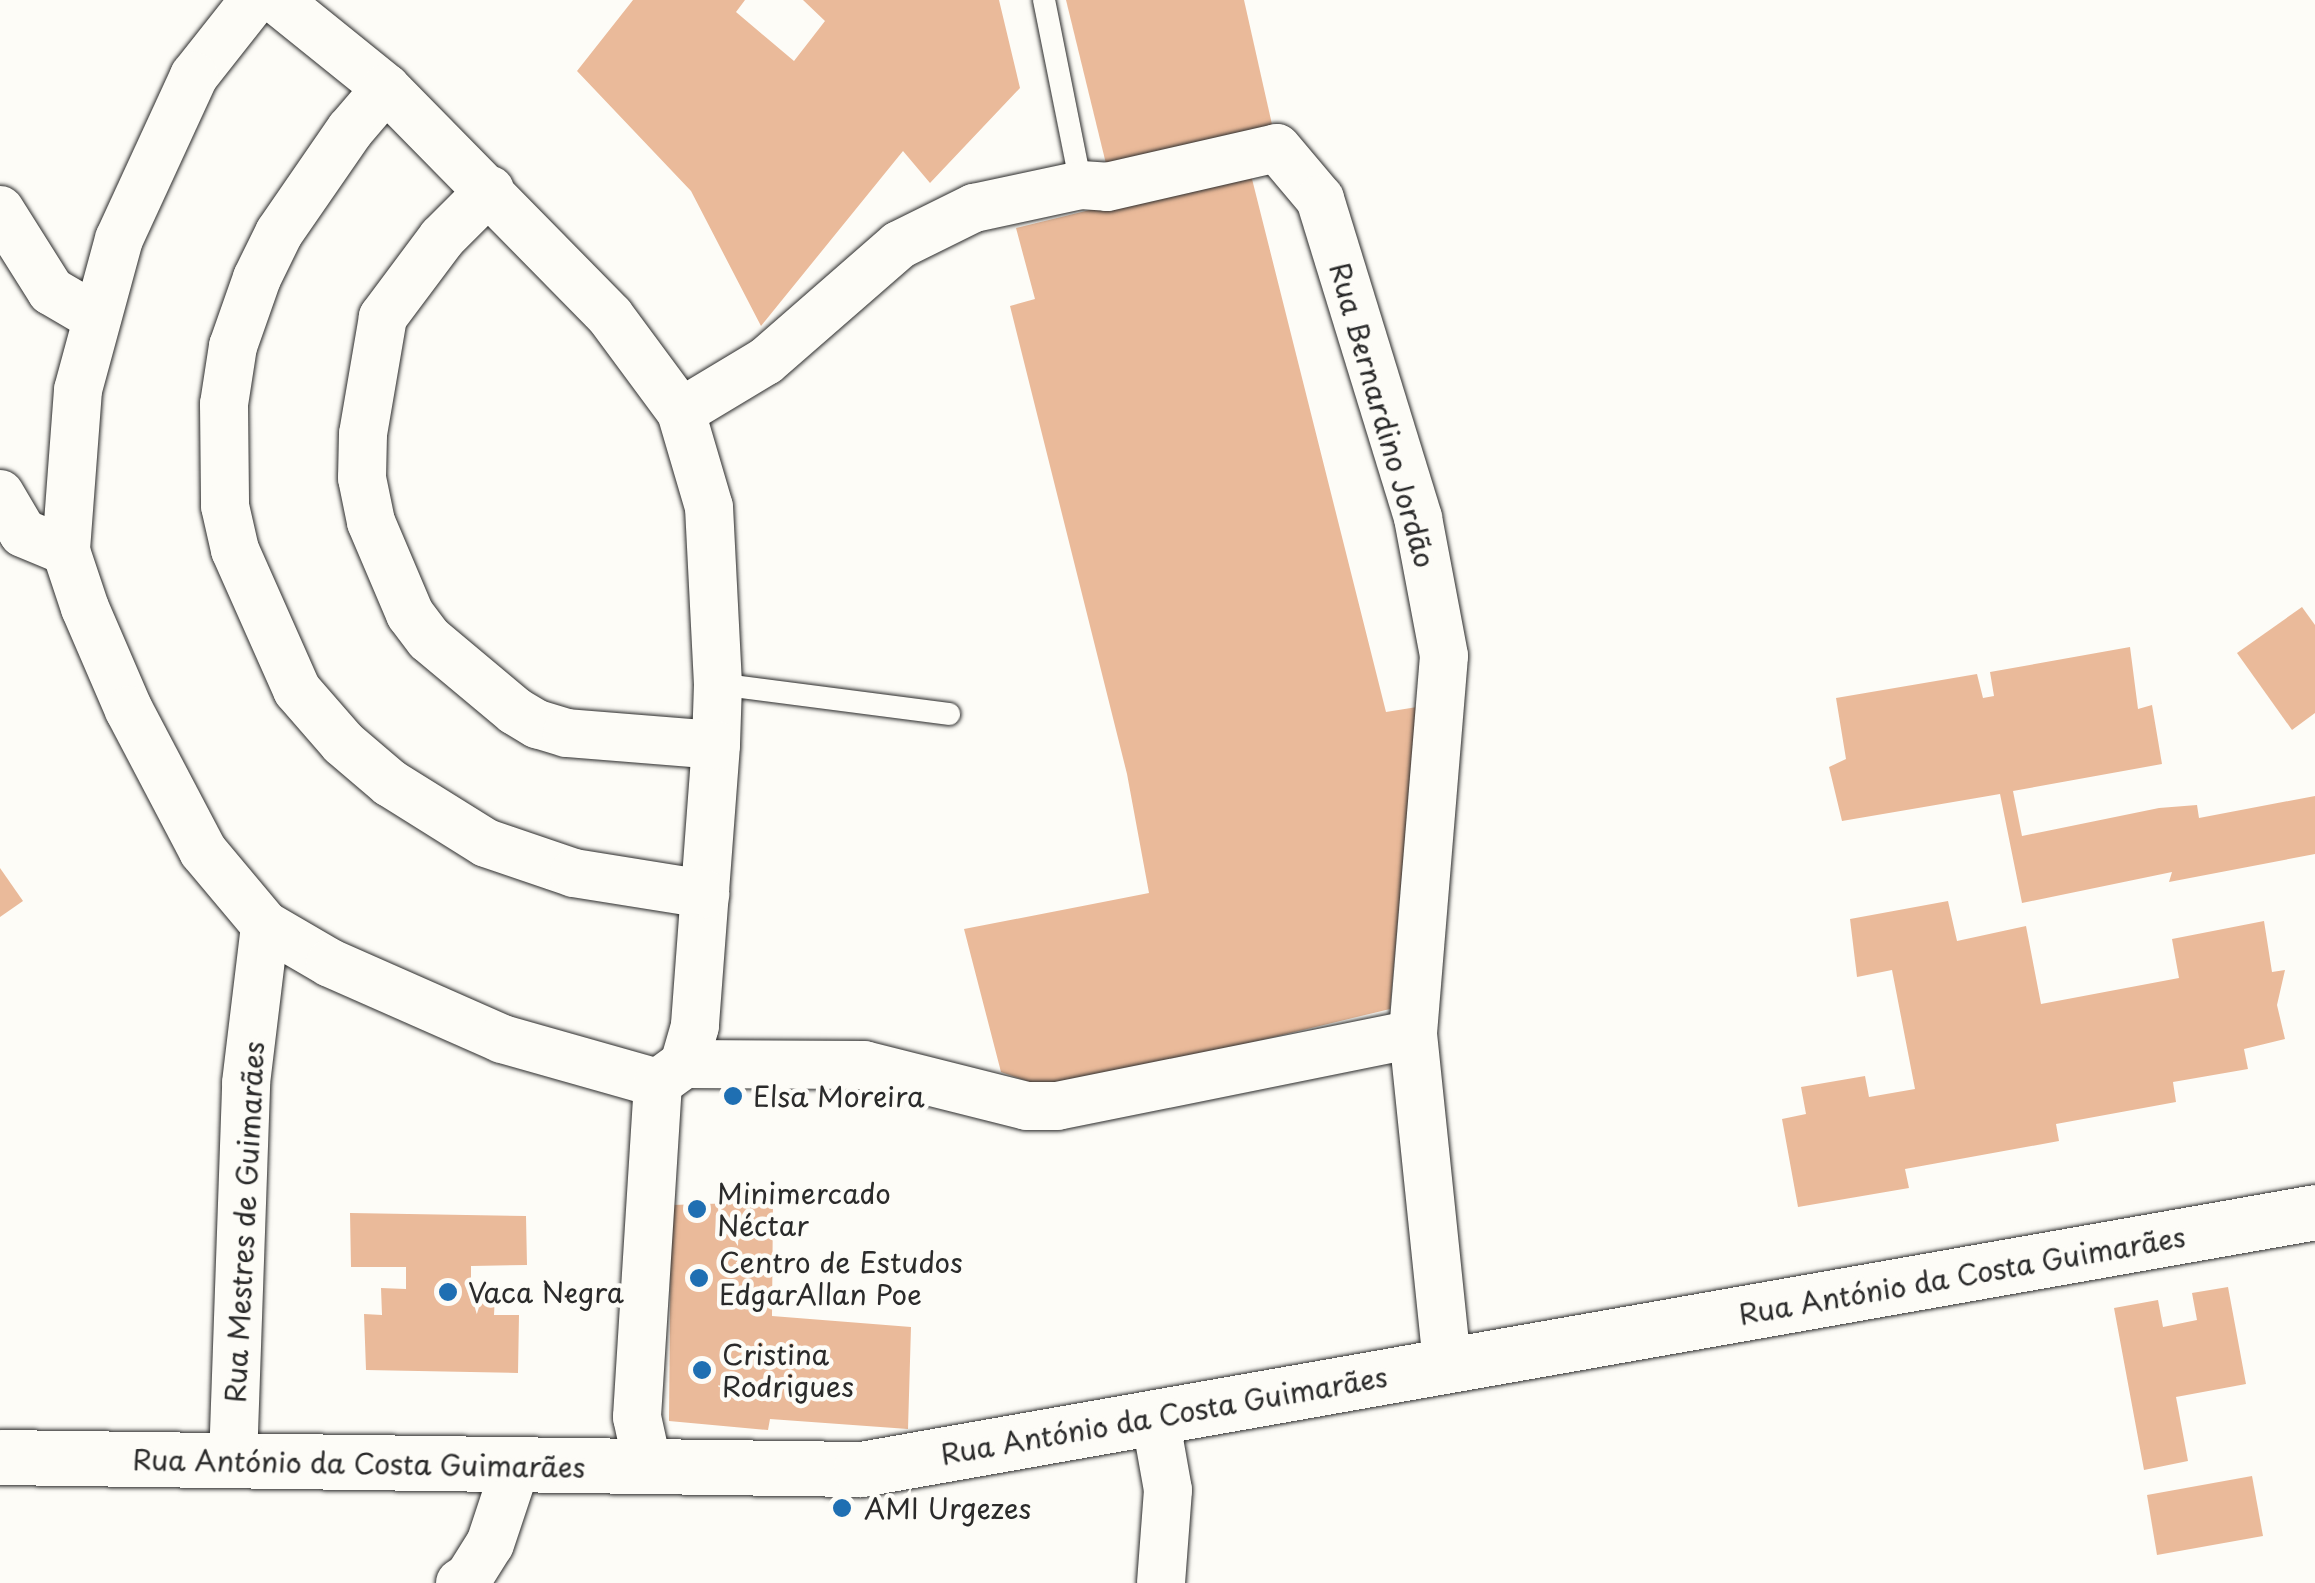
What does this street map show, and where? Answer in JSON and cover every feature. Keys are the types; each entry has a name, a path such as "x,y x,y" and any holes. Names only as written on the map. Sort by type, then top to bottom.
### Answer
{"main road":[{"name":"Rua António da Costa Guimarães","path":"0,1458 860,1469 2315,1212"}],"street":[{"path":"254,0 194,76 119,239 78,390 66,551 129,710 203,851 265,924 330,963 502,1040 671,1074 864,1064 1028,1106 1057,1106 1413,1034"},
{"path":"277,0 386,88 610,316 681,412 709,508 718,684 716,744 695,1026 671,1074 637,1416 648,1467"},
{"path":"386,88 350,130 279,233 257,278 233,346 224,404 224,487 235,550 297,690 343,743 390,784 486,842 574,872 705,894"},
{"name":"Rua Bernardino Jordão","path":"681,412 766,362 899,245 974,208 1080,186 1106,187 1277,148 1320,199 1418,518 1444,656 1413,1034 1447,1364"},
{"path":"490,190 442,238 383,316 363,434 362,478 372,522 410,614 429,640 516,711 537,724 567,732 716,744"},
{"path":"0,210 52,292 98,318"},
{"path":"0,494 23,533 66,551"},
{"name":"Rua Mestres de Guimarães","path":"234,1461 246,1083 265,924"},
{"path":"1156,1417 1168,1490 1161,1583"},
{"path":"466,1581 490,1544 516,1466"}],"lane":[{"path":"1044,0 1080,186"},
{"path":"718,684 949,714"}],"building":[{"path":"633,0 745,0 736,12 794,61 825,21 803,0 999,0 1020,88 930,183 903,151 761,326 691,191 577,71"},
{"path":"1066,0 1244,0 1273,129 1108,172"},
{"path":"1250,171 1386,712 1417,707 1390,1009 1191,1057 1041,1086 1001,1072 964,929 1149,893 1127,774 1010,306 1035,299 1016,228"},
{"path":"2302,607 2315,625 2315,713 2292,730 2237,653"},
{"path":"2130,647 2138,709 2152,705 2162,764 2013,791 2022,836 2159,808 2197,805 2199,818 2315,796 2315,854 2169,882 2172,872 2022,903 2000,794 1842,821 1829,767 1846,759 1836,698 1977,674 1983,698 1994,696 1990,672"},
{"path":"0,868 23,901 0,917"},
{"path":"1948,901 1957,941 2026,926 2041,1004 2179,978 2172,939 2264,921 2272,972 2285,970 2277,1005 2285,1039 2244,1049 2248,1069 2173,1082 2176,1102 2056,1124 2059,1141 1905,1169 1909,1188 1798,1207 1782,1119 1806,1114 1801,1087 1865,1076 1869,1097 1915,1089 1892,970 1857,977 1850,919"},
{"path":"773,1202 772,1316 911,1327 908,1429 770,1419 768,1430 669,1421 671,1205"},
{"path":"350,1213 526,1216 527,1265 471,1266 471,1296 495,1295 494,1315 519,1315 518,1373 366,1370 364,1314 382,1315 381,1288 406,1289 406,1267 351,1267"},
{"path":"2228,1287 2246,1384 2176,1397 2188,1461 2144,1470 2114,1308 2158,1300 2163,1327 2197,1320 2192,1293"},
{"path":"2252,1476 2263,1536 2157,1555 2147,1495"}],"place":[{"name":"Elsa Moreira","path":"733,1096"},
{"name":"Minimercado Néctar","path":"697,1209"},
{"name":"Centro de Estudos EdgarAllan Poe","path":"699,1278"},
{"name":"Vaca Negra","path":"448,1292"},
{"name":"Cristina Rodrigues","path":"702,1370"},
{"name":"AMI Urgezes","path":"842,1508"}]}
